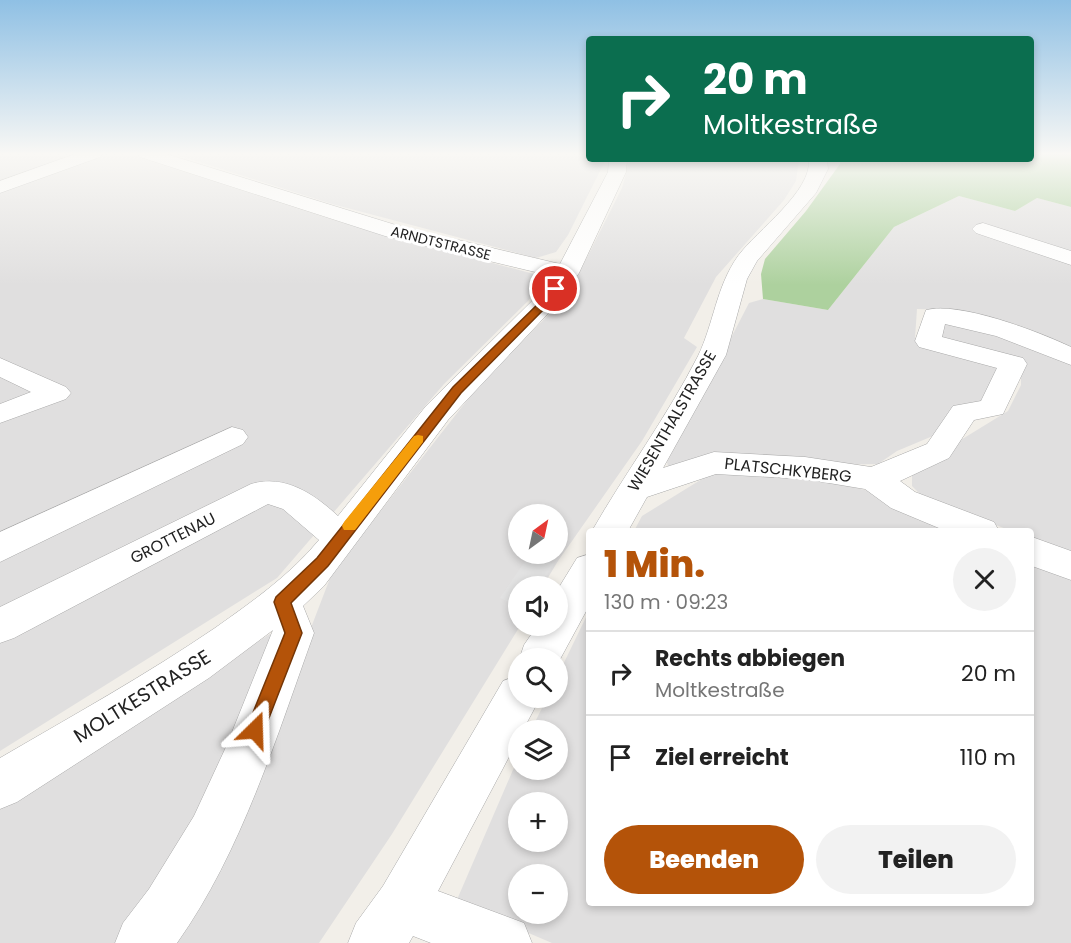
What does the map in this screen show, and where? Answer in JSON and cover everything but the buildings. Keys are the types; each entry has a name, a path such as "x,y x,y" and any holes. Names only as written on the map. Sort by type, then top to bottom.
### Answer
{"street":[{"name":"ARNDTSTRASSE","path":"285,197 393,231 567,273"},
{"name":"MOLTKESTRASSE","path":"0,785 194,665 282,602 311,576 444,405 547,300 567,273 605,197"},
{"name":"WIESENTHALSTRASSE","path":"612,528 712,355 735,279 748,258 802,197"},
{"path":"982,230 1071,258"},
{"name":"PLATSCHKYBERG","path":"874,479 938,451 964,413 992,408 1013,364 928,341 935,315 974,320 1032,337 1071,357"},
{"path":"0,366 56,393 0,414"},
{"path":"0,548 232,436"},
{"name":"PLATSCHKYBERG","path":"633,489 714,463 805,468 874,479 903,500 973,528"},
{"name":"GROTTENAU","path":"0,626 263,492 278,491 291,495 340,538"},
{"path":"1034,552 1071,566"},
{"path":"568,607 586,575"},
{"path":"143,943 180,894 207,846 240,768 294,633 282,602"},
{"path":"504,943 389,924 512,708"}],"shaded area":[{"path":"0,197 262,197 343,223 545,277 528,301 444,384 277,578 0,751"},
{"path":"310,197 587,197 568,235 556,252 536,258"},
{"path":"617,197 786,197 716,277 684,338 697,347 642,441 568,547 568,504 508,504 508,564 556,564 549,576 508,576 508,636 514,636 392,834 319,943 167,943 284,698 332,573 479,385 568,295"},
{"path":"957,197 1015,211 1037,198 1071,207 1071,347 1015,324 958,310 917,309 915,338 998,360 1003,387 940,433 897,451 878,464 668,467 667,462 749,303 763,299 828,310 894,227"},
{"path":"946,320 1071,358 1071,554 1034,540 1034,528 1004,528 921,495 912,486 912,475 920,465 1008,411 1021,385 1021,366 941,337"},
{"path":"780,469 889,496 971,528 636,528 642,516 715,471"},
{"path":"1034,552 1071,566 1071,943 552,943 456,902 509,780 568,780 568,720 536,720 542,708 568,708 568,654 586,617 586,906 1034,906"},
{"path":"523,564 554,564 546,576 515,576"},
{"path":"508,586 508,601 500,598"},
{"path":"270,634 276,637 226,763 118,943 0,943 0,809"}],"green space":[{"path":"816,197 957,197 894,227 828,310 763,299 761,274 765,259"},
{"path":"963,197 1071,197 1071,207 1037,198 1015,211"}],"slow traffic":[{"path":"349,526 418,439"}],"route":[{"path":"255,730 294,633 282,602 323,562 457,390 547,300 555,289"}]}
